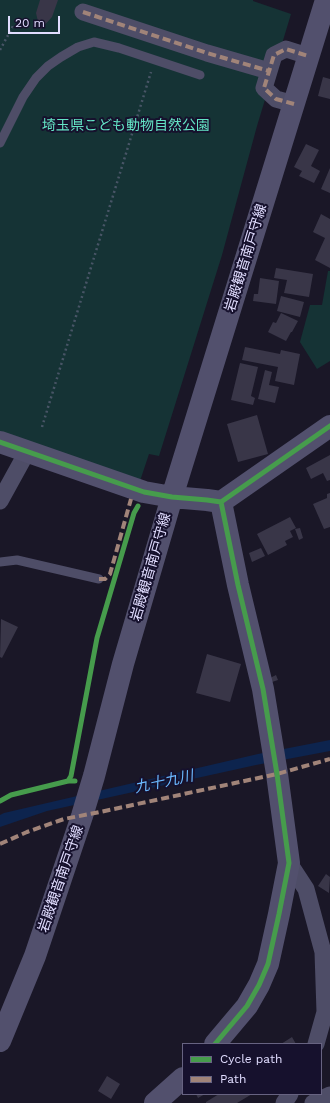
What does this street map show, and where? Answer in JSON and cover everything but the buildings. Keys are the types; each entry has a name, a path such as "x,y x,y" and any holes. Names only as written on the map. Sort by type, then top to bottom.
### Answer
{"main road":[{"name":"岩殿観音南戸守線","path":"0,1041 35,956 82,816 123,664 172,497 326,0"},
{"path":"0,442 144,492 172,497 221,502 330,426"},
{"path":"216,1043 247,1006 259,986 268,964 289,863 277,774 263,689 238,585 221,502"},
{"path":"155,1103 182,1079"}],"street":[{"path":"83,12 207,53 269,71"},
{"path":"294,104 276,99 264,88 274,55 286,49 308,56"},
{"path":"0,501 27,452"},
{"path":"289,863 306,889 323,952 325,1012 316,1043"},
{"path":"313,1103 330,1095"}],"lane":[{"path":"0,143 23,98 36,78 48,66 78,47 94,42 119,48 200,75"},
{"path":"0,562 17,560 99,579"}],"path":[{"path":"0,50 13,26"},
{"path":"42,428 155,60"}],"green space":[{"name":"埼玉県こども動物自然公園","path":"0,0 253,0 291,14 257,126 222,255 159,456 149,454 140,481 0,452"},
{"path":"328,271 330,271 330,361 317,369 300,342 310,305 322,305"}],"water":[{"name":"九十九川","path":"330,740 330,751 256,765 47,811 0,827 0,815 4,813 258,754"}],"marked path":[{"path":"83,12 207,53 269,71"},
{"path":"294,104 276,99 264,88 274,55 286,49 308,56"},
{"path":"99,579 105,579 110,574 131,499"},
{"path":"0,844 27,832 64,819 277,774 330,759"}],"cycle path":[{"path":"0,442 144,492 172,497 221,502 330,426"},
{"path":"216,1043 247,1006 259,985 268,964 289,863 277,774 263,689 238,585 221,502"},
{"path":"68,781 71,776 97,638 134,513 138,506"},
{"path":"0,801 11,795 68,781 75,781"}]}
